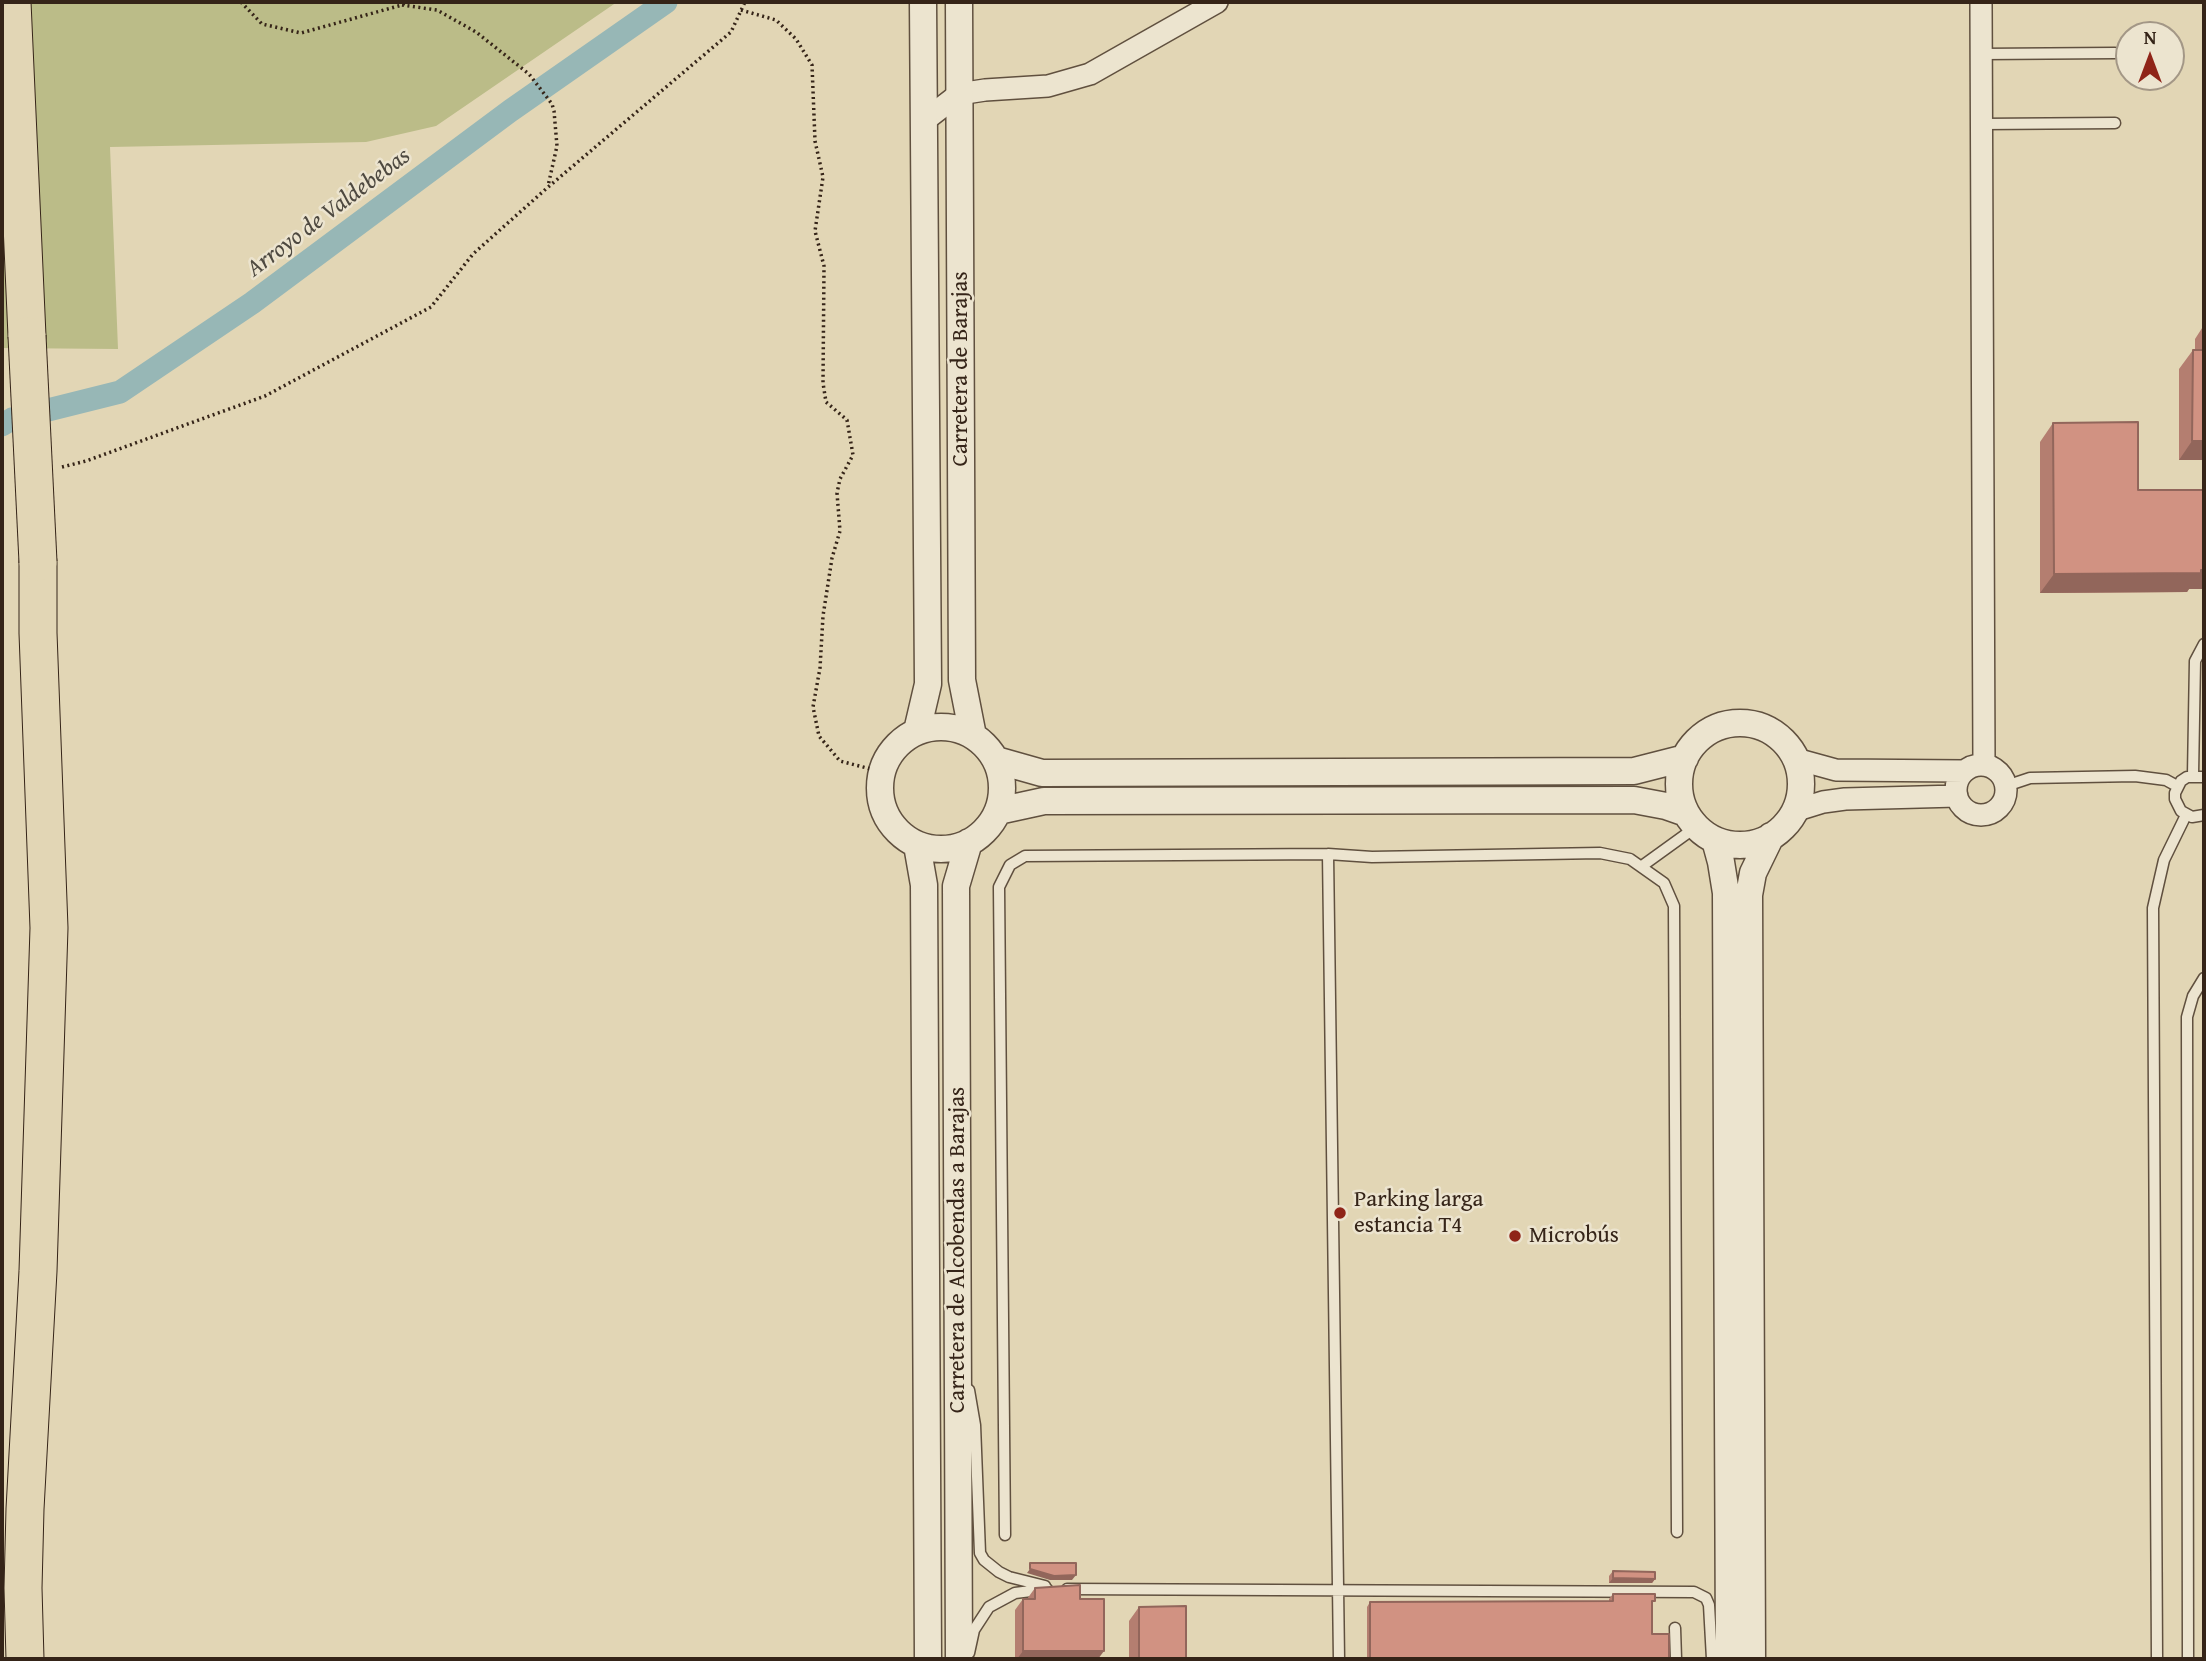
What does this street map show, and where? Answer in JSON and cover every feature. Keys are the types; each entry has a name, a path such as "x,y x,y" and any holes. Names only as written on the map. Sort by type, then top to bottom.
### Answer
{"highway":[{"path":"12,2 38,562 48,928 38,1271 25,1509 25,1659"}],"street":[{"name":"Carretera de Barajas","path":"917,731 928,684 923,2"},
{"name":"Carretera de Barajas","path":"959,2 962,680 973,736"},
{"path":"924,121 959,94 1048,86 1090,74 1217,2"},
{"path":"1796,759 1836,770 1974,768 1998,772 2006,786 2003,803 1990,814 1974,814 1966,810 1957,796 1957,783 1974,768 1982,124 1981,2"},
{"path":"998,811 1044,801 1634,800 1666,806 1699,827 1733,845 1749,844 1771,836 1782,828 1794,811 1800,794 1801,776 1796,759 1785,743 1769,730 1750,724 1730,724 1712,730 1696,742 1685,758 1680,771 1679,786 1681,800 1699,827 1721,862 1726,893 1729,1659"},
{"path":"936,727 955,728 973,736 996,760 1002,786 998,811 986,829 969,842 952,848 934,849 917,845 900,834 887,819 880,799 882,772 887,759 900,742 917,731 936,727"},
{"path":"996,760 1042,772 1607,772 1634,771 1685,758"},
{"path":"1794,811 1823,802 1845,799 1957,796"},
{"path":"1752,1659 1749,895 1756,865 1771,836"},
{"name":"Carretera de Alcobendas a Barajas","path":"959,1659 956,886 969,842"},
{"name":"Carretera de Alcobendas a Barajas","path":"917,845 924,885 928,1659"}],"lane":[{"path":"1982,54 2115,53"},
{"path":"1982,124 2115,122"},
{"path":"2204,644 2195,661 2199,776 2181,781 2175,793 2177,805 2186,815 2204,815"},
{"path":"2006,786 2030,778 2135,776 2166,780 2177,786"},
{"path":"2157,1659 2153,908 2164,860 2186,815"},
{"path":"1642,866 1699,827"},
{"path":"1005,1535 999,887 1010,865 1024,856 1328,854 1373,857 1600,853 1630,859 1664,883 1674,906 1677,1532"},
{"path":"1328,854 1339,1659"},
{"path":"2188,1659 2187,1017 2193,996 2204,978"},
{"path":"958,1333 975,1425 979,1553 993,1568 1009,1577 1055,1588"},
{"path":"967,1659 974,1630 989,1607 1015,1593 1055,1588 1694,1592 1706,1598 1709,1605 1712,1659"},
{"path":"1675,1628 1676,1659"}],"path":[{"path":"241,2 262,24 301,33 404,3 437,10 476,32 529,74 552,104 557,146 547,188"},
{"path":"50,470 86,461 265,396 430,307 473,254 730,32 745,2"},
{"path":"741,10 776,20 796,39 812,65 815,142 823,177 815,231 824,266 823,383 826,402 847,420 853,455 839,479 836,493 839,531 823,616 820,668 813,707 818,736 840,761 882,772"}],"green space":[{"path":"2,2 617,2 436,126 366,142 110,147 118,349 2,348"}],"building":[{"path":"2193,350 2204,350 2204,441 2192,441"},
{"path":"2138,422 2138,490 2204,490 2204,570 2201,570 2201,573 2054,574 2053,423"},
{"path":"1030,1563 1076,1563 1076,1575 1054,1576 1030,1569"},
{"path":"1613,1571 1655,1572 1655,1579 1613,1578"},
{"path":"1080,1585 1080,1599 1104,1599 1104,1651 1023,1651 1023,1599 1035,1599 1035,1588"},
{"path":"1613,1594 1655,1594 1655,1601 1652,1601 1652,1634 1669,1634 1669,1659 1370,1659 1370,1602 1613,1601"},
{"path":"1186,1606 1186,1659 1139,1659 1139,1607"}],"waterway":[{"name":"Arroyo de Valdebebas","path":"2,425 12,419 120,392 252,303 510,111 666,2"}],"place":[{"name":"Parking larga estancia T4","path":"1340,1213"},
{"name":"Microbús","path":"1515,1236"}]}
